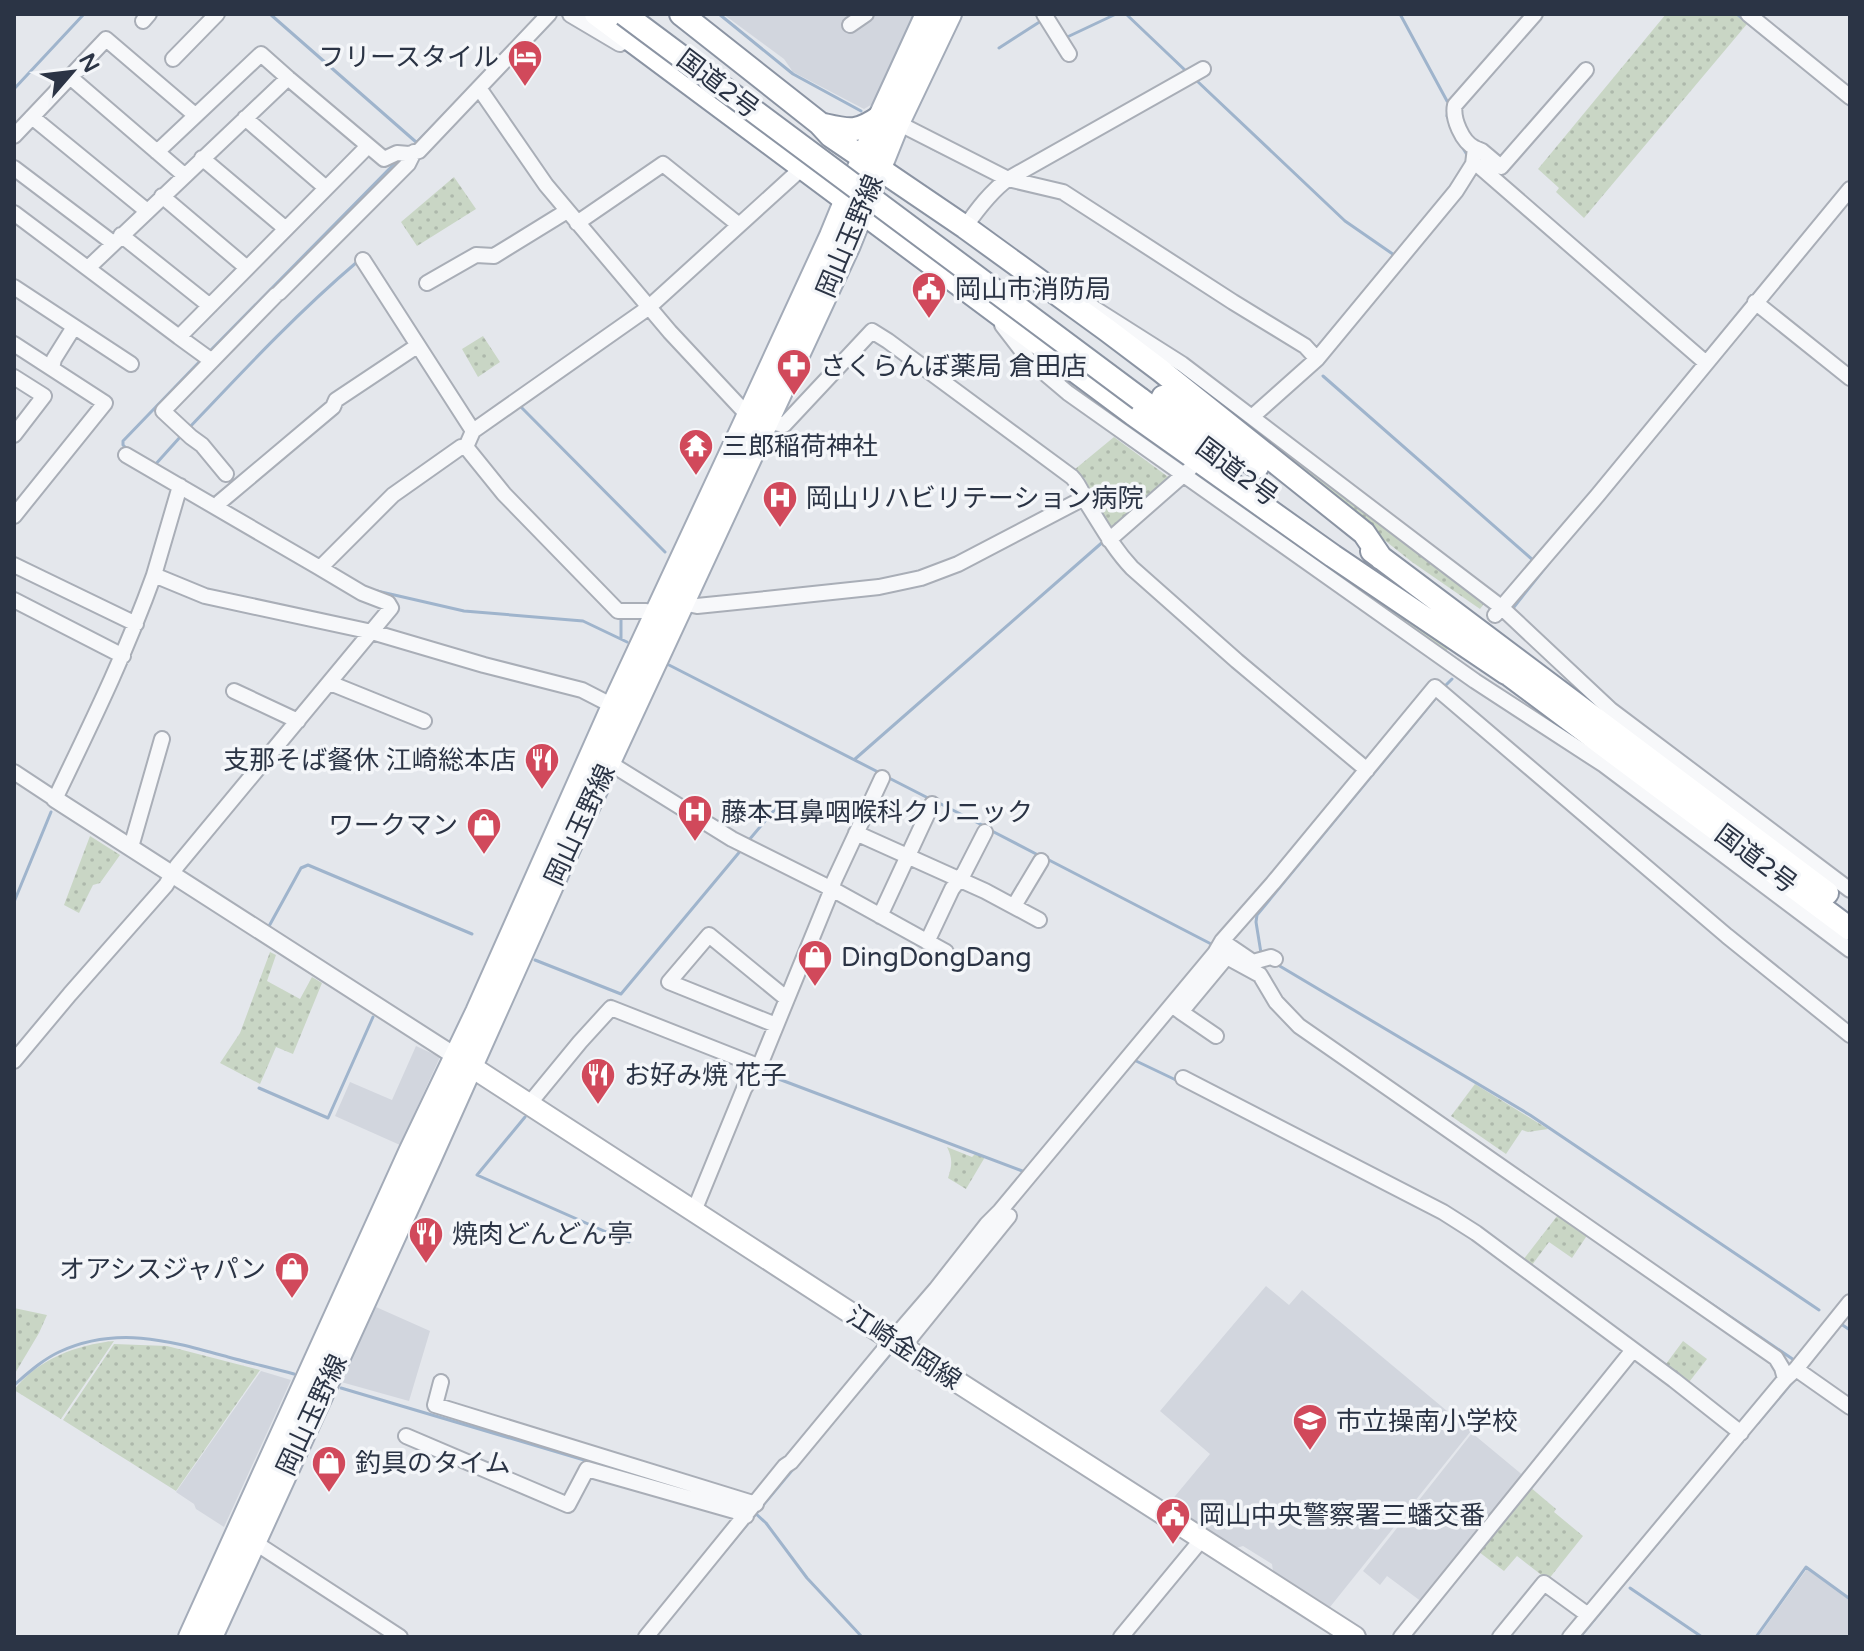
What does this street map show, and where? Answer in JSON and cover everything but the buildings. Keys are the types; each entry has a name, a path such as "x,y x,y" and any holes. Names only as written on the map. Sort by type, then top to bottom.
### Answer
{"main road":[{"path":"596,14 1094,386 1333,556 1506,673"},
{"name":"国道2号","path":"624,14 1144,393 1381,558 1850,910"},
{"name":"国道2号","path":"649,14 1506,673 1850,929"},
{"name":"岡山玉野線","path":"463,1061 477,1012 621,710 682,603 759,416 854,206 927,14"},
{"name":"岡山玉野線","path":"889,120 950,14"},
{"path":"693,17 754,74 819,123 831,136 974,233 1160,370 1364,533 1381,558"},
{"path":"819,123 848,131 889,120"},
{"name":"岡山玉野線","path":"190,1637 246,1537 463,1061 608,762 621,710 655,616 759,416"},
{"name":"江崎金岡線","path":"463,1061 1355,1637"},
{"name":"岡山玉野線","path":"211,1637 246,1537"}],"street":[{"path":"173,59 217,14"},
{"path":"157,152 261,54 384,159 397,153 419,151 549,14"},
{"path":"571,14 696,90"},
{"path":"850,25 866,14"},
{"path":"1044,14 1063,45"},
{"path":"1535,14 1455,105 1454,117 1474,158 1479,166 1706,363"},
{"path":"1748,14 1850,97"},
{"path":"14,136 106,39 195,115"},
{"path":"1247,419 1317,359 1456,191 1474,158 1482,151 1501,167 1586,70"},
{"path":"1195,74 1001,184 984,203 974,233 1182,364 1247,419 1498,611 1611,710 1850,890"},
{"path":"70,77 184,175"},
{"path":"88,268 288,78"},
{"path":"479,88 546,185 741,408 784,425 872,331 1072,477 1119,555 1237,661 1367,770"},
{"path":"32,117 147,211"},
{"path":"245,118 326,188"},
{"path":"889,120 1008,179 1063,192 1305,346 1317,359"},
{"path":"179,337 368,146"},
{"path":"226,474 202,445 163,411 208,358 278,294 408,164 414,152"},
{"path":"202,158 286,229"},
{"path":"427,283 476,255 494,256 576,218 663,164 739,225"},
{"path":"14,168 210,306"},
{"path":"466,447 473,431 650,306 802,168"},
{"path":"1498,611 1706,363 1759,305 1850,189"},
{"path":"162,196 247,268"},
{"path":"14,213 208,358"},
{"path":"363,260 414,347 473,431"},
{"path":"14,287 131,364"},
{"path":"979,298 1029,360 1068,393 1156,457 1189,471 1457,660 1604,765 1850,950"},
{"path":"1759,305 1850,378"},
{"path":"14,435 44,396 56,371 54,359 74,327"},
{"path":"14,344 105,403 14,516"},
{"path":"218,506 333,407 336,400 414,347"},
{"path":"14,377 44,396"},
{"path":"1094,386 1105,412 1156,457"},
{"path":"322,565 393,495 461,447 466,447"},
{"path":"466,447 504,494 618,611 646,611 655,616"},
{"path":"14,1061 166,885 177,866 391,608 388,603 362,593 322,565 126,455"},
{"path":"1109,540 1189,471"},
{"path":"55,799 136,624 180,486"},
{"path":"682,603 697,606 766,599 879,587 921,578 958,564 1084,498"},
{"path":"14,565 136,624"},
{"path":"154,575 205,596 372,632 582,690 621,710"},
{"path":"14,600 123,656"},
{"path":"897,1344 987,1224 1177,1009 1220,951 1367,770 1439,690 1457,660"},
{"path":"330,683 424,721"},
{"path":"1439,690 1727,936 1850,1035"},
{"path":"234,691 298,721"},
{"path":"131,847 162,739"},
{"path":"608,762 732,839 832,889 946,952"},
{"path":"14,772 463,1061"},
{"path":"694,1211 744,1089 776,1025 834,881 882,778"},
{"path":"880,916 932,804"},
{"path":"927,942 952,889 985,832"},
{"path":"856,833 985,891 1039,920"},
{"path":"1014,906 1041,861"},
{"path":"776,1025 669,982 709,935 787,999"},
{"path":"1220,951 1253,962 1266,959"},
{"path":"1220,951 1260,975 1276,1002 1299,1026 1776,1358 1782,1368 1795,1371 1850,1407"},
{"path":"529,1104 611,1008 758,1066"},
{"path":"1177,1009 1216,1036"},
{"path":"1183,1078 1443,1212 1476,1233 1741,1433"},
{"path":"646,1637 751,1510 1009,1216"},
{"path":"1570,1637 1850,1302"},
{"path":"1401,1637 1633,1350"},
{"path":"441,1382 435,1405 751,1510"},
{"path":"406,1436 568,1505 587,1469 738,1512 751,1510"},
{"path":"246,1537 400,1637"},
{"path":"1121,1637 1202,1539"},
{"path":"1500,1637 1544,1583 1588,1615"}],"shaded area":[{"path":"723,14 914,14 874,103 864,109 793,72 784,59"},
{"path":"416,1046 440,1057 400,1145 335,1116 350,1082 392,1100"},
{"path":"1266,1286 1289,1305 1302,1290 1471,1431 1330,1607 1273,1571 1272,1564 1243,1546 1236,1548 1166,1507 1210,1454 1160,1411"},
{"path":"376,1307 430,1331 409,1401 341,1382"},
{"path":"261,1371 291,1380 224,1527 176,1492"},
{"path":"1472,1433 1525,1477 1422,1602 1387,1576 1380,1585 1363,1571"},
{"path":"1807,1569 1850,1600 1850,1637 1758,1637"}],"green space":[{"path":"1666,14 1736,14 1747,24 1584,218 1556,192 1559,188 1538,169"},
{"path":"454,177 476,209 417,246 401,222"},
{"path":"483,336 500,362 478,377 462,349"},
{"path":"1252,421 1487,600 1480,609 1412,562 1242,427"},
{"path":"1114,437 1171,479 1113,530 1109,528 1085,479 1074,470"},
{"path":"1196,469 1450,646 1444,654 1193,474"},
{"path":"90,836 120,855 100,883 93,885 79,913 64,905"},
{"path":"270,952 276,955 267,981 300,999 312,977 322,983 293,1054 276,1047 260,1084 220,1063 240,1033"},
{"path":"1475,1084 1548,1129 1522,1130 1506,1154 1451,1116"},
{"path":"947,1147 972,1157 975,1154 985,1157 966,1189 948,1178 951,1162"},
{"path":"1561,1211 1590,1231 1572,1258 1549,1242 1529,1269 1523,1260"},
{"path":"14,1308 47,1315 14,1375"},
{"path":"114,1341 61,1419 14,1390 34,1370 59,1355"},
{"path":"1683,1341 1707,1359 1686,1386 1663,1368"},
{"path":"114,1344 167,1346 260,1370 176,1491 63,1420"},
{"path":"1530,1487 1583,1536 1548,1580 1517,1556 1504,1571 1479,1552"}],"waterway":[{"path":"14,89 84,14"},
{"path":"270,14 416,142"},
{"path":"719,14 793,74 861,111"},
{"path":"1063,39 1116,14"},
{"path":"1126,14 1187,72"},
{"path":"1400,14 1450,103"},
{"path":"1737,14 1850,106"},
{"path":"999,48 1041,21 1043,23"},
{"path":"1196,80 1345,221 1397,257"},
{"path":"416,143 461,97"},
{"path":"1449,105 1449,120"},
{"path":"1461,145 1469,158"},
{"path":"931,148 978,171"},
{"path":"208,353 399,159"},
{"path":"189,428 292,322 357,262"},
{"path":"127,449 123,441 203,358"},
{"path":"1323,376 1534,561"},
{"path":"518,404 665,552"},
{"path":"154,466 181,436"},
{"path":"855,759 1105,540"},
{"path":"1514,607 1549,563"},
{"path":"377,591 464,611 583,621 627,642"},
{"path":"621,617 621,639"},
{"path":"669,665 880,773"},
{"path":"1443,688 1452,679"},
{"path":"1261,953 1257,915 1439,694"},
{"path":"887,777 930,799"},
{"path":"749,840 782,801"},
{"path":"937,802 984,826"},
{"path":"14,902 51,812"},
{"path":"990,830 1040,856"},
{"path":"535,960 621,994 742,849"},
{"path":"1047,859 1215,946"},
{"path":"268,928 301,868 308,865 472,934"},
{"path":"1278,965 1530,1115 1819,1310"},
{"path":"259,1088 328,1118 373,1017"},
{"path":"1134,1060 1178,1081"},
{"path":"768,1075 1025,1172"},
{"path":"525,1117 477,1175 629,1242"},
{"path":"1688,1288 1794,1360"},
{"path":"1838,1322 1850,1330"},
{"path":"14,1385 59,1352 102,1339 123,1337 164,1341 294,1374"},
{"path":"861,1389 892,1352"},
{"path":"1758,1423 1794,1380"},
{"path":"341,1388 648,1479"},
{"path":"725,1551 794,1468"},
{"path":"1580,1637 1704,1487"},
{"path":"754,1512 766,1523 807,1578 862,1637"},
{"path":"1756,1637 1806,1567 1850,1599"},
{"path":"1630,1588 1702,1637"}],"place":[{"name":"フリースタイル","path":"525,88"},
{"name":"岡山市消防局","path":"929,320"},
{"name":"さくらんぼ薬局 倉田店","path":"794,397"},
{"name":"三郎稲荷神社","path":"696,477"},
{"name":"岡山リハビリテーション病院","path":"780,529"},
{"name":"支那そば餐休 江崎総本店","path":"542,791"},
{"name":"藤本耳鼻咽喉科クリニック","path":"695,843"},
{"name":"ワークマン","path":"484,856"},
{"name":"DingDongDang","path":"815,988"},
{"name":"お好み焼 花子","path":"598,1106"},
{"name":"焼肉どんどん亭","path":"426,1265"},
{"name":"オアシスジャパン","path":"292,1300"},
{"name":"市立操南小学校","path":"1310,1452"},
{"name":"釣具のタイム","path":"329,1494"},
{"name":"岡山中央警察署三蟠交番","path":"1173,1546"}]}
